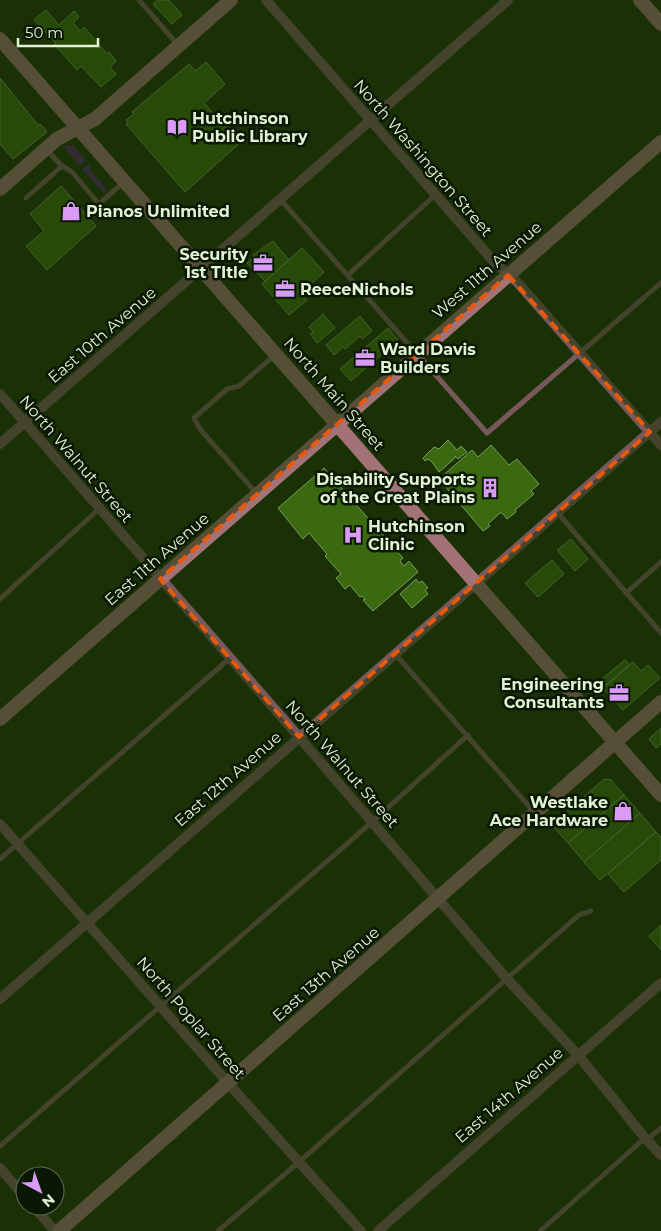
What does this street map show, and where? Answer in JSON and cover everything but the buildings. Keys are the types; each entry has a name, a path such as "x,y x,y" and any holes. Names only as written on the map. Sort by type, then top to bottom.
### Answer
{"street":[{"path":"0,189 57,139 95,119 231,0"},
{"name":"North Washington Street","path":"266,0 495,263 517,282 661,445"},
{"name":"East 10th Avenue","path":"0,444 508,0"},
{"path":"640,0 661,24"},
{"name":"North Main Street","path":"0,39 661,795"},
{"name":"West 11th Avenue","path":"337,424 661,142"},
{"name":"North Walnut Street","path":"0,394 507,979 578,1055 661,1155"},
{"name":"East 12th Avenue","path":"0,999 661,422"},
{"name":"East 11th Avenue","path":"0,720 337,424"},
{"name":"East 13th Avenue","path":"59,1231 661,702"},
{"name":"North Poplar Street","path":"0,824 361,1231"},
{"name":"East 14th Avenue","path":"378,1231 661,983"},
{"path":"0,1168 15,1185"},
{"path":"42,1216 55,1231"}],"lane":[{"path":"139,0 179,46"},
{"path":"46,148 62,166 72,172 99,204 125,182"},
{"path":"26,198 62,166"},
{"path":"348,275 436,194"},
{"path":"280,199 487,433 661,283"},
{"path":"257,495 200,430 194,418 227,390 239,386 276,354"},
{"path":"0,599 100,508"},
{"path":"557,512 661,633"},
{"path":"626,593 661,562"},
{"path":"396,654 535,813"},
{"path":"0,859 230,658"},
{"path":"0,1146 372,822 468,735"},
{"path":"218,1231 579,915 591,911"},
{"path":"540,1231 661,1128"}],"highlighted area":[{"path":"508,275 650,432 299,737 160,579"}],"shaded area":[{"path":"63,146 74,146 86,160 80,166"},
{"path":"89,164 93,173 106,188 104,194 82,169"}],"place":[{"name":"Hutchinson Public Library","path":"177,127"},
{"name":"Pianos Unlimited","path":"71,211"},
{"name":"Security 1st TItle","path":"263,263"},
{"name":"ReeceNichols","path":"285,289"},
{"name":"Ward Davis Builders","path":"365,358"},
{"name":"Disability Supports of the Great Plains","path":"490,488"},
{"name":"Hutchinson Clinic","path":"353,535"},
{"name":"Engineering Consultants","path":"619,693"},
{"name":"Westlake Ace Hardware","path":"623,811"}]}
